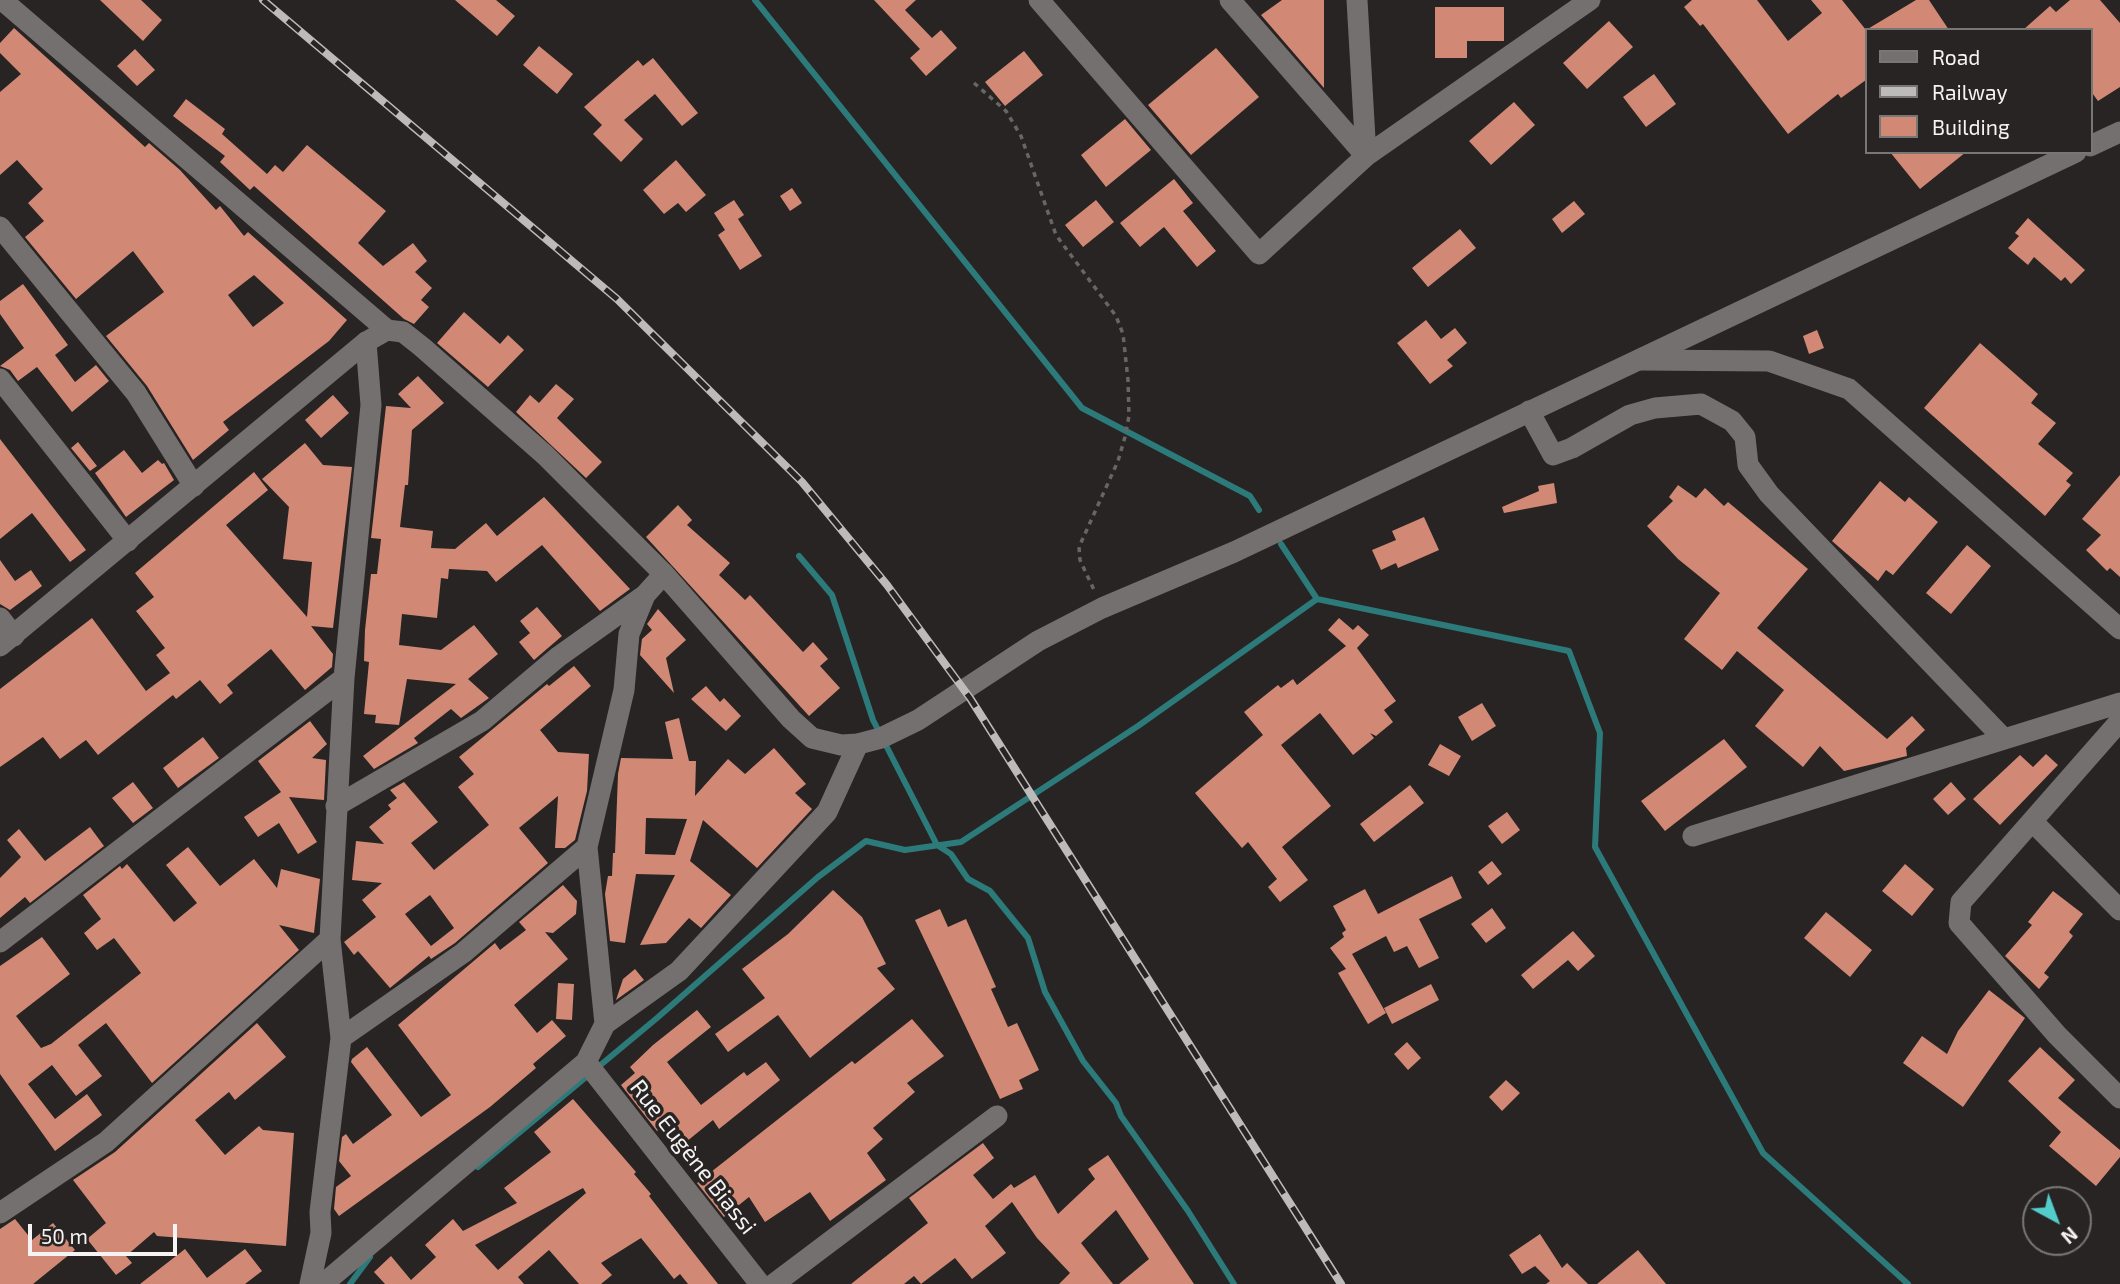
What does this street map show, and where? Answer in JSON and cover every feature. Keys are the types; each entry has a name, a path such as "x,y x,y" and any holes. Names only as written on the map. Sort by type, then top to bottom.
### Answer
{"street":[{"path":"2,0 387,330 403,332 545,456 664,575 790,719 812,738 841,745 881,738 918,720 1038,641 1102,608 1234,552 2072,154"},
{"path":"1039,0 1259,254 1366,156 1590,0"},
{"path":"1230,0 1366,156"},
{"path":"1357,0 1366,156"},
{"path":"2092,145 2120,132"},
{"path":"0,227 136,393 194,486"},
{"path":"0,618 7,641 366,342 387,330"},
{"path":"310,1284 321,1233 321,1201 341,1038 330,939 344,678 371,405 366,342"},
{"path":"1641,360 1769,361 1849,389 2120,629"},
{"path":"0,379 128,541"},
{"path":"1529,411 1553,454 1572,448 1630,415 1655,408 1701,404 1732,421 1745,437 1748,465 1769,494 2004,739"},
{"path":"336,806 482,721 558,657 645,596 664,575"},
{"path":"605,1024 587,847 624,690 629,634 645,596"},
{"path":"0,942 344,678"},
{"path":"1693,836 2120,703"},
{"path":"2120,721 2034,823 1961,902 1959,923 2057,1035 2120,1098"},
{"path":"323,1284 586,1062 605,1024 679,971 827,812 858,744"},
{"path":"2034,823 2120,910"},
{"path":"341,1038 463,953 587,847"},
{"path":"0,1213 106,1142 330,939"},
{"name":"Rue Eugène Biassi","path":"586,1062 760,1284"},
{"path":"774,1284 997,1116"}],"path":[{"path":"974,83 1006,111 1021,136 1056,235 1116,316 1123,334 1129,416 1125,437 1118,461 1079,547 1080,560 1102,608"}],"building":[{"path":"100,0 141,0 162,20 143,41"},
{"path":"455,0 496,0 515,16 497,36"},
{"path":"874,0 916,0 905,10 932,38 941,30 957,48 926,76 910,58 920,49"},
{"path":"1282,0 1324,0 1324,88 1261,15"},
{"path":"1692,0 1757,0 1788,41 1822,13 1811,0 1842,0 1864,28 1864,81 1841,98 1838,94 1788,134 1703,24 1700,26 1684,7"},
{"path":"1916,0 1929,0 1948,28 1869,28"},
{"path":"2070,0 2100,0 2120,23 2120,87 2098,101 2092,93 2092,28 2025,28 2050,6 2056,12"},
{"path":"1435,7 1504,7 1504,41 1467,41 1467,58 1435,58"},
{"path":"1609,21 1633,47 1587,89 1563,63"},
{"path":"14,28 145,147 149,143 180,170 216,210 220,206 244,236 248,232 347,320 329,341 223,422 229,430 193,460 147,386 106,336 164,292 133,251 76,299 25,237 44,221 28,203 43,189 17,160 0,175 0,92 21,74 0,53 0,43","holes":["254,275 284,303 253,327 228,295"]},
{"path":"539,46 573,74 557,94 523,65"},
{"path":"1216,48 1259,97 1191,155 1148,105"},
{"path":"135,49 155,70 137,86 117,66"},
{"path":"1024,51 1043,75 1005,106 985,82"},
{"path":"653,58 698,113 682,126 655,94 624,120 643,139 621,162 593,134 602,125 584,107 638,60 643,66"},
{"path":"1654,74 1676,104 1646,127 1623,97"},
{"path":"186,99 225,129 222,134 267,174 275,165 283,172 307,145 386,211 358,243 383,266 413,243 427,261 415,272 432,288 421,300 429,307 414,324 404,319 254,186 250,190 220,162 225,156 173,116"},
{"path":"1514,102 1535,125 1491,165 1469,141"},
{"path":"1125,119 1151,150 1106,187 1081,155"},
{"path":"1892,154 1964,154 1920,189"},
{"path":"676,160 706,195 686,212 678,203 664,214 643,190"},
{"path":"1174,179 1193,203 1183,211 1216,251 1197,267 1164,227 1140,247 1120,223"},
{"path":"792,188 802,203 790,211 780,196"},
{"path":"734,200 744,215 738,219 762,256 740,270 718,235 725,230 714,213"},
{"path":"1096,200 1114,222 1083,247 1065,225"},
{"path":"1574,201 1585,214 1562,233 1552,219"},
{"path":"2028,218 2085,270 2071,284 2065,277 2061,281 2034,257 2028,265 2008,248 2019,236 2015,233"},
{"path":"1460,229 1476,248 1428,287 1412,268"},
{"path":"23,284 68,345 55,355 75,382 96,365 109,381 72,412 37,367 18,381 10,370 0,366 24,348 0,314 0,301"},
{"path":"464,312 500,344 508,335 524,350 488,387 437,343"},
{"path":"1426,320 1441,339 1455,328 1467,343 1447,360 1453,366 1430,384 1397,343"},
{"path":"1817,330 1824,348 1809,354 1803,336"},
{"path":"1980,343 2038,394 2031,403 2056,423 2038,444 2073,473 2066,481 2071,485 2045,516 1924,408"},
{"path":"418,376 444,403 412,430 408,485 405,485 400,527 433,531 431,548 455,549 486,523 497,536 544,497 630,589 600,611 542,545 496,582 487,571 449,569 448,579 441,578 437,618 402,614 399,645 441,650 474,625 498,654 468,679 489,698 461,718 451,709 414,738 418,743 374,769 363,756 456,684 407,679 399,725 375,723 376,715 364,714 369,662 364,661 365,630 371,574 377,574 381,539 371,538 386,406 411,408 398,394"},
{"path":"556,384 574,399 557,418 602,462 586,478 516,412 530,395 539,403"},
{"path":"333,395 349,413 321,438 305,420"},
{"path":"0,439 86,550 70,562 32,513 0,539"},
{"path":"78,442 97,466 90,471 71,448"},
{"path":"305,443 323,465 352,467 333,628 311,626 333,654 332,667 305,690 271,649 227,685 233,693 220,704 200,680 176,699 173,695 98,755 86,740 60,759 43,737 0,767 0,689 92,618 146,691 170,673 156,655 165,648 136,611 154,597 135,573 254,472 268,490 226,525 307,617 312,562 283,559 289,507 262,479"},
{"path":"124,450 142,473 158,460 164,463 174,480 126,517 95,473"},
{"path":"2120,475 2120,577 2110,568 2107,571 2086,550 2101,535 2082,519"},
{"path":"1880,481 1905,502 1909,497 1938,522 1893,575 1886,570 1878,581 1832,541"},
{"path":"1554,483 1557,503 1504,513 1502,507 1539,491 1538,486"},
{"path":"1678,485 1696,498 1705,488 1724,506 1728,502 1808,569 1757,628 1887,739 1912,716 1925,730 1906,748 1907,756 1844,771 1820,746 1803,767 1755,726 1784,690 1737,651 1722,670 1684,639 1720,593 1678,559 1647,526 1673,501 1669,497"},
{"path":"678,505 692,520 687,525 730,563 719,575 745,600 750,595 803,652 813,642 828,659 820,666 840,688 809,716 646,537"},
{"path":"1424,517 1439,550 1398,568 1396,563 1381,570 1372,550 1396,540 1392,531"},
{"path":"1967,545 1991,566 1951,614 1926,593"},
{"path":"0,560 15,581 31,570 42,586 10,610 0,604"},
{"path":"537,607 562,636 534,660 519,642 530,633 520,621"},
{"path":"658,609 686,640 666,658 674,693 640,655 642,639 652,630 647,624"},
{"path":"1339,618 1353,630 1358,625 1369,635 1357,648 1396,701 1384,710 1393,722 1376,736 1370,733 1374,738 1353,755 1320,713 1281,745 1331,806 1282,847 1308,880 1280,902 1268,887 1277,879 1248,842 1242,848 1195,793 1263,735 1244,712 1278,685 1281,688 1293,679 1297,685 1346,646 1328,630"},
{"path":"574,666 591,686 540,730 558,752 589,754 587,791 575,840 565,848 555,848 558,796 519,828 548,863 455,943 431,959 429,956 390,988 358,951 354,955 344,942 376,917 362,900 382,883 352,880 356,841 384,844 369,827 391,809 388,805 397,798 390,790 404,782 438,822 411,843 434,870 489,825 458,787 474,774 459,757 547,684 549,686","holes":["430,895 454,928 431,946 405,914"]},
{"path":"706,686 720,702 724,698 741,716 726,731 691,699"},
{"path":"1482,703 1496,726 1472,741 1458,717"},
{"path":"679,718 689,761 696,761 695,796 728,759 745,774 774,748 806,784 795,793 812,809 757,868 703,820 690,861 731,895 701,928 689,918 666,943 640,945 675,875 636,874 625,943 610,941 605,894 608,876 612,876 615,853 621,758 673,759 665,722","holes":["646,818 687,819 675,855 645,854"]},
{"path":"310,721 327,744 312,758 326,760 324,800 289,797 317,842 298,854 279,823 258,837 244,817 281,792 258,761"},
{"path":"203,737 219,758 178,788 163,768"},
{"path":"1724,739 1747,767 1665,831 1641,801"},
{"path":"1440,744 1461,756 1449,776 1428,765"},
{"path":"2046,754 2058,765 2000,825 1973,799 2020,755 2033,767"},
{"path":"133,782 153,808 133,823 112,798"},
{"path":"1951,782 1966,799 1948,815 1933,799"},
{"path":"1410,785 1424,803 1374,842 1360,824"},
{"path":"1507,812 1520,830 1502,844 1488,826"},
{"path":"90,827 104,846 30,903 25,897 0,918 0,878 21,857 7,840 19,829 45,861"},
{"path":"188,847 220,886 254,859 277,888 281,869 320,879 314,933 279,925 299,950 152,1083 106,1023 78,1045 102,1076 76,1096 52,1065 28,1084 55,1119 87,1094 102,1115 55,1151 0,1074 0,966 42,937 70,974 16,1016 41,1048 51,1044 141,973 114,938 97,950 84,933 101,919 83,895 120,866 122,869 127,864 174,922 197,903 166,865"},
{"path":"1492,861 1502,874 1488,885 1478,872"},
{"path":"1905,864 1934,889 1912,916 1882,891"},
{"path":"1452,876 1462,898 1419,919 1439,958 1419,968 1407,946 1394,952 1386,936 1352,954 1386,1013 1368,1024 1338,973 1346,969 1330,948 1344,937 1342,933 1346,930 1333,906 1365,889 1378,914"},
{"path":"563,885 577,901 576,914 553,933 545,932 568,959 514,1005 537,1033 552,1020 566,1036 533,1064 536,1068 490,1107 339,1216 334,1209 336,1187 351,1176 339,1161 342,1137 346,1134 353,1144 392,1115 351,1062 352,1059 367,1047 421,1117 451,1095 398,1025 495,943 500,950 526,930 519,922"},
{"path":"833,890 862,917 886,964 877,968 895,989 810,1058 778,1015 728,1052 715,1034 765,998 742,969 788,934"},
{"path":"2053,891 2083,914 2069,932 2073,936 2044,973 2049,977 2039,989 2005,956 2032,925 2028,922"},
{"path":"1492,908 1506,928 1486,943 1471,924"},
{"path":"940,909 948,927 966,919 996,987 991,989 1008,1027 1017,1023 1039,1070 1019,1080 1023,1089 1000,1099 915,920"},
{"path":"1826,912 1872,950 1850,977 1804,938"},
{"path":"1573,931 1595,956 1578,971 1568,960 1533,989 1521,975"},
{"path":"635,969 644,980 616,1000 623,979"},
{"path":"558,983 574,984 572,1020 556,1019"},
{"path":"1431,984 1439,1000 1392,1024 1384,1008"},
{"path":"1989,990 2025,1018 1963,1107 1903,1063 1922,1036 1947,1054 1958,1031"},
{"path":"697,1010 711,1027 667,1062 701,1105 744,1072 747,1076 766,1062 780,1080 719,1129 713,1120 686,1142 669,1121 657,1131 621,1085 635,1073 630,1067"},
{"path":"912,1019 944,1056 907,1083 915,1092 873,1128 883,1139 867,1153 886,1180 830,1221 810,1192 765,1222 749,1197 724,1217 697,1183 852,1061 855,1064"},
{"path":"257,1023 286,1057 235,1100 229,1092 195,1120 225,1155 259,1126 263,1130 294,1133 286,1246 157,1236 154,1232 126,1256 132,1263 116,1275 87,1239 106,1223 73,1180 115,1152"},
{"path":"1407,1042 1421,1058 1408,1070 1394,1054"},
{"path":"2040,1047 2075,1080 2058,1098 2120,1150 2120,1157 2096,1186 2049,1146 2061,1132 2008,1081"},
{"path":"1506,1080 1520,1093 1502,1111 1489,1097"},
{"path":"573,1099 636,1172 634,1174 651,1194 649,1196 718,1284 688,1284 680,1274 674,1279 641,1238 601,1263 612,1275 601,1284 579,1284 549,1250 518,1277 524,1284 385,1284 374,1272 391,1256 411,1280 436,1257 425,1245 453,1219 463,1231 517,1203 504,1188 551,1152 534,1132","holes":["583,1188 586,1193 498,1270 475,1245"]},
{"path":"983,1143 994,1158 973,1175 993,1199 1011,1184 1014,1188 1035,1175 1058,1214 1095,1179 1088,1169 1108,1155 1194,1284 1119,1284 1149,1259 1116,1210 1081,1243 1113,1284 1059,1284 1070,1273 1037,1238 1012,1202 985,1226 1006,1253 972,1279 955,1258 921,1284 914,1276 904,1284 851,1284 928,1223 909,1198"},
{"path":"15,1219 32,1240 53,1223 75,1250 33,1284 0,1284 0,1229"},
{"path":"1540,1234 1562,1268 1567,1263 1588,1284 1546,1284 1550,1281 1535,1266 1522,1274 1509,1255"},
{"path":"185,1249 207,1278 245,1249 262,1271 245,1284 140,1284"},
{"path":"1638,1250 1666,1284 1597,1284"}],"waterway":[{"path":"755,0 1082,408 1250,496 1259,510"},
{"path":"1281,544 1317,599 1569,651 1600,733 1595,847 1763,1153 1908,1284"},
{"path":"799,556 832,595 873,720 937,845 951,854 968,879 990,891 1028,938 1045,992 1083,1061 1116,1103 1121,1116 1188,1211 1234,1284"},
{"path":"478,1167 657,1018 818,877 866,841 905,850 961,842 1138,726 1317,599"},
{"path":"350,1284 370,1257"}],"railway":[{"path":"263,0 617,299 802,482 887,585 970,698 1341,1284"}]}
